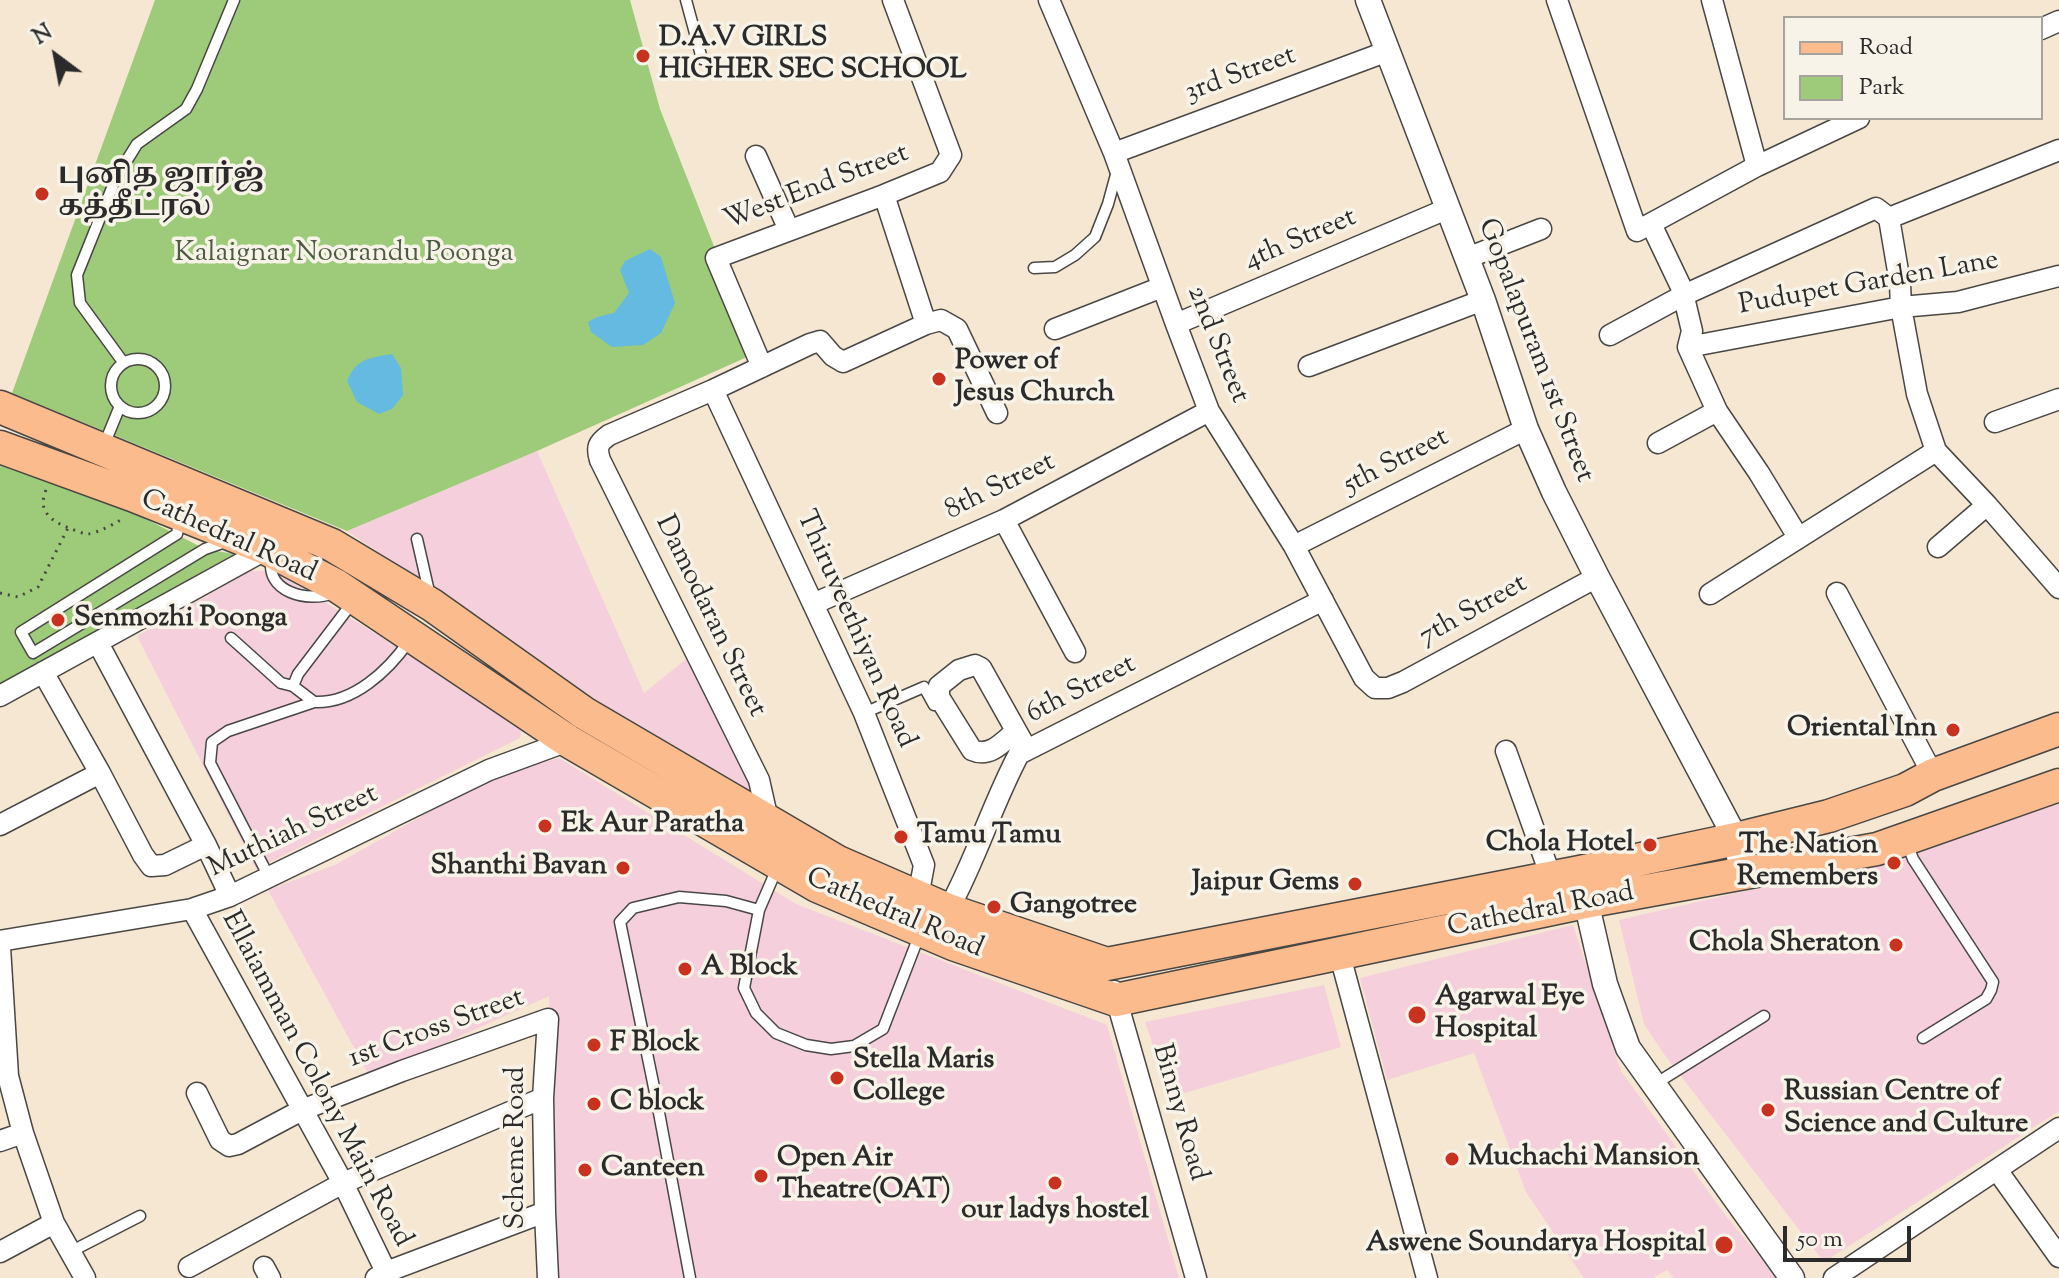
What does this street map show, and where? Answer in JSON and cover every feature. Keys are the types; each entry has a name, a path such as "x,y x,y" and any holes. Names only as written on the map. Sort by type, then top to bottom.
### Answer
{"main road":[{"name":"Cathedral Road","path":"0,407 332,545 432,605 584,713 838,862 948,910 1107,964 1572,884 1742,874 1877,849 1911,836"},
{"name":"Cathedral Road","path":"0,447 259,546 349,594 568,741 817,886 953,944 1116,1000 1339,952 1736,839 1931,792"},
{"path":"1911,836 1931,792 2059,729"},
{"path":"1931,792 2059,745"},
{"path":"1931,792 2059,766"},
{"path":"1911,836 2059,785"}],"street":[{"name":"West End Street","path":"762,367 716,258 940,172 951,155 893,0"},
{"name":"2nd Street","path":"1049,0 1116,159 1209,411 1294,546 1364,678 1375,688"},
{"name":"Gopalapuram 1st Street","path":"1368,0 1483,300 1526,429 1597,577 1736,839 1742,874"},
{"path":"1557,0 1637,231 1757,166 1855,120"},
{"path":"1712,0 1757,166"},
{"name":"3rd Street","path":"1116,159 1388,51"},
{"path":"1889,218 2059,150"},
{"path":"756,156 789,230"},
{"path":"884,195 926,324"},
{"name":"4th Street","path":"1176,324 1449,208"},
{"path":"1610,335 1684,295 1876,208 1889,218 1917,394 1936,451 2059,588"},
{"path":"1651,224 1684,295 1692,331 1688,347 1717,411 1798,537"},
{"path":"1467,258 1541,229"},
{"name":"Pudupet Garden Lane","path":"1688,347 1901,307 1958,302 2059,276"},
{"path":"1055,329 1162,287"},
{"path":"1309,366 1483,300"},
{"path":"713,390 810,344 820,341 843,362 941,320 957,329 997,413"},
{"name":"Damodaran Street","path":"713,390 609,435 599,442 597,450 759,780 768,820"},
{"name":"Thiruveethiyan Road","path":"713,390 864,713 924,865 918,897"},
{"path":"1995,422 2059,399"},
{"name":"8th Street","path":"813,604 1004,520 1209,411"},
{"path":"1658,443 1717,411"},
{"name":"5th Street","path":"1294,546 1526,429"},
{"path":"1710,594 1936,451"},
{"path":"1938,547 1987,505"},
{"path":"1004,520 1075,652"},
{"path":"0,696 98,643 259,546"},
{"name":"7th Street","path":"1375,688 1388,688 1403,682 1597,577"},
{"path":"1837,593 1931,792"},
{"name":"6th Street","path":"948,910 962,886 1006,777 1019,754 1323,600"},
{"path":"98,643 230,896"},
{"path":"43,672 151,866 165,865 206,845"},
{"path":"568,741 584,713"},
{"path":"1016,731 1027,750"},
{"name":"Muthiah Street","path":"85,1278 54,1223 23,1133 8,1076 2,1030 0,944 192,909 230,896 489,770 568,741"},
{"path":"1506,751 1572,884 1628,1048 1792,1278"},
{"path":"0,825 100,773"},
{"name":"Ellaiamman Colony Main Road","path":"192,909 343,1183 383,1276"},
{"path":"1339,952 1427,1278"},
{"name":"Binny Road","path":"1107,964 1196,1278"},
{"name":"1st Cross Street","path":"197,1093 220,1140 229,1146 302,1110 548,1019"},
{"name":"Scheme Road","path":"548,1019 543,1098 548,1278"},
{"path":"189,1267 343,1183 543,1098"},
{"path":"1834,1278 2059,1128"},
{"path":"0,1141 23,1133"},
{"path":"1997,1170 2059,1257"},
{"path":"383,1276 545,1212"},
{"path":"0,1252 54,1223"}],"lane":[{"path":"123,362 80,303 77,275 116,178 137,144 186,109 234,0"},
{"path":"686,0 702,59"},
{"path":"1034,268 1055,267 1095,237 1108,204 1116,159"},
{"path":"140,358 155,364 165,387 158,403 144,412 127,411 120,406 111,392 110,384 117,368 123,362 140,358"},
{"path":"102,449 120,406"},
{"path":"180,515 177,534 21,632 33,653 205,549 259,546"},
{"path":"417,539 432,605"},
{"path":"293,686 349,594"},
{"path":"269,877 210,763 212,742 228,731 314,702 328,703 347,697 370,682 400,653 412,636"},
{"path":"231,638 281,683 293,686 314,702"},
{"path":"864,713 924,687 959,747"},
{"path":"1911,836 1913,859 1993,982 1986,999 1923,1038"},
{"path":"779,864 759,910 744,988 756,1013 776,1033 806,1045 831,1049 854,1046 883,1029 921,930"},
{"path":"690,1278 620,922 633,908 679,897 726,901 759,910"},
{"path":"1655,1084 1764,1016"},
{"path":"70,1252 140,1216"}],"path":[{"path":"55,467 43,498 43,508 49,519 68,528 87,534 113,525 123,518 132,495"},
{"path":"0,593 18,597 38,587 68,528"}],"shaded area":[{"path":"537,451 644,693 690,656 753,774 753,793 613,712 347,531"},
{"path":"250,571 275,571 522,725 520,738 256,869 137,636"},
{"name":"Stella Maris College","path":"559,758 796,904 1107,1025 1179,1278 559,1278 549,996 370,1077 268,890 335,865 491,777"},
{"path":"2059,798 2059,1111 1824,1262 1644,1024 1619,920 1880,860"},
{"path":"1573,925 1621,1071 1728,1219 1775,1274 1775,1278 1674,1278 1667,1270 1653,1278 1584,1278 1526,1192 1474,1053 1387,1080 1360,978"},
{"path":"1324,985 1341,1047 1171,1097 1145,1022"}],"green space":[{"name":"Kalaignar Noorandu Poonga","path":"155,0 630,0 660,109 756,353 537,451 347,531 12,393"},
{"name":"Senmozhi Poonga","path":"0,462 140,516 205,549 234,554 0,685"}],"water":[{"path":"650,249 661,257 675,303 661,333 643,345 612,347 591,332 588,322 614,313 629,293 620,270 625,261"},
{"path":"392,354 401,368 403,395 392,409 379,414 357,402 347,381 360,363"}],"place":[{"name":"D.A.V GIRLS HIGHER SEC SCHOOL","path":"643,56"},
{"name":"புனித ஜார்ஜ் கத்தீட்ரல்","path":"42,194"},
{"name":"Power of Jesus Church","path":"939,379"},
{"name":"Senmozhi Poonga","path":"58,620"},
{"name":"Oriental Inn","path":"1953,730"},
{"name":"Ek Aur Paratha","path":"545,826"},
{"name":"Tamu Tamu","path":"901,837"},
{"name":"Chola Hotel","path":"1650,845"},
{"name":"The Nation Remembers","path":"1894,863"},
{"name":"Shanthi Bavan","path":"623,868"},
{"name":"Jaipur Gems","path":"1355,884"},
{"name":"Gangotree","path":"994,907"},
{"name":"Chola Sheraton","path":"1896,945"},
{"name":"A Block","path":"685,969"},
{"name":"Agarwal Eye Hospital","path":"1417,1015"},
{"name":"F Block","path":"594,1045"},
{"name":"Stella Maris College","path":"837,1078"},
{"name":"C block","path":"594,1104"},
{"name":"Russian Centre of Science and Culture","path":"1768,1110"},
{"name":"Muchachi Mansion","path":"1452,1159"},
{"name":"Canteen","path":"585,1170"},
{"name":"Open Air Theatre(OAT)","path":"761,1176"},
{"name":"our ladys hostel","path":"1055,1183"},
{"name":"Aswene Soundarya Hospital","path":"1724,1245"}]}
